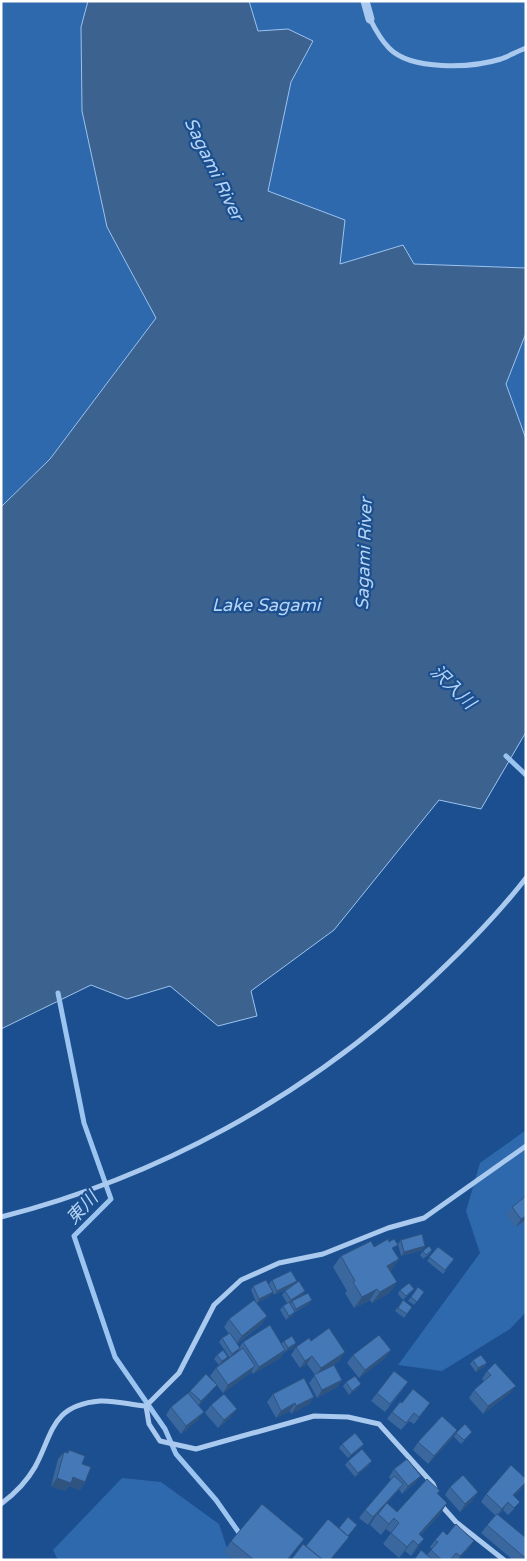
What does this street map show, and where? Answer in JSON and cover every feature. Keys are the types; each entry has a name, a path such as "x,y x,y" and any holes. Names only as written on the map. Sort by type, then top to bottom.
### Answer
{"street":[{"path":"365,1 370,19 389,49 402,58 424,65 462,64 500,59 526,48"},
{"path":"1,1217 70,1196 190,1148 260,1110 299,1085 366,1037 425,986 473,939 526,878"},
{"path":"146,1406 179,1373 214,1305 241,1280 279,1263 323,1254 388,1228 424,1218 526,1146"},
{"path":"1,1504 34,1468 48,1433 61,1416 76,1406 100,1401 146,1406"},
{"path":"146,1406 148,1424 160,1441 196,1449 314,1416 348,1417 379,1424 434,1484 441,1506 456,1522 504,1560"}],"shaded area":[{"path":"1,1 88,1 81,27 82,111 107,227 156,318 50,459 1,507"},
{"path":"249,1 526,1 526,268 414,264 403,245 340,264 345,220 268,192 291,82 313,41 258,31"},
{"path":"526,333 526,439 506,384"},
{"path":"526,1130 526,1312 510,1329 442,1371 398,1365 480,1253 466,1211 480,1163"},
{"path":"122,1478 161,1482 219,1524 231,1560 58,1560 53,1550"}],"water":[{"name":"Lake Sagami","path":"88,1 249,1 258,31 288,29 313,41 291,82 268,191 345,220 340,264 403,245 414,264 526,268 526,333 506,384 526,439 526,732 481,809 439,800 334,930 251,991 257,1016 218,1026 170,986 127,999 91,985 1,1029 1,507 50,459 156,318 107,227 82,111 81,27"}],"building":[{"path":"526,1196 526,1216 521,1219 512,1207"},
{"path":"422,1234 425,1246 404,1252 401,1240"},
{"path":"388,1239 389,1242 394,1239 398,1245 392,1248 399,1259 387,1266 397,1282 380,1292 377,1289 362,1297 341,1256 371,1241 374,1247"},
{"path":"429,1246 432,1250 426,1255 423,1251"},
{"path":"438,1247 454,1259 445,1270 429,1257"},
{"path":"291,1271 297,1281 277,1291 272,1280"},
{"path":"266,1280 273,1292 259,1299 253,1286"},
{"path":"299,1281 305,1291 291,1300 285,1291"},
{"path":"409,1283 414,1289 406,1296 400,1290"},
{"path":"418,1287 424,1292 417,1302 411,1297"},
{"path":"308,1293 312,1300 296,1309 292,1301"},
{"path":"254,1300 267,1316 242,1336 229,1319"},
{"path":"403,1300 412,1307 407,1314 398,1308"},
{"path":"289,1302 295,1312 289,1316 283,1306"},
{"path":"270,1325 285,1350 259,1367 243,1342"},
{"path":"329,1328 345,1352 321,1368 312,1356 305,1361 296,1347 309,1338 311,1341"},
{"path":"230,1333 240,1348 232,1354 222,1338"},
{"path":"379,1335 391,1350 365,1370 353,1355"},
{"path":"292,1336 296,1343 288,1348 284,1341"},
{"path":"243,1348 255,1366 228,1385 216,1368"},
{"path":"223,1350 228,1357 222,1361 217,1355"},
{"path":"481,1355 487,1363 478,1368 473,1360"},
{"path":"495,1363 516,1386 488,1406 474,1390 491,1375 487,1371"},
{"path":"334,1365 342,1380 322,1390 314,1375"},
{"path":"394,1371 408,1382 390,1404 377,1393"},
{"path":"206,1374 217,1385 201,1401 190,1391"},
{"path":"355,1376 361,1384 352,1391 346,1382"},
{"path":"304,1378 314,1397 296,1406 295,1403 281,1411 273,1394"},
{"path":"413,1389 430,1403 419,1417 414,1413 406,1423 392,1412"},
{"path":"188,1393 204,1412 186,1426 171,1407"},
{"path":"224,1394 237,1409 224,1420 211,1405"},
{"path":"442,1416 457,1430 434,1456 418,1442"},
{"path":"465,1424 472,1432 464,1440 456,1433"},
{"path":"355,1433 364,1444 351,1455 342,1444"},
{"path":"362,1449 372,1461 358,1473 348,1461"},
{"path":"69,1450 85,1456 82,1464 91,1467 85,1482 73,1477 71,1483 57,1478 64,1452 68,1453"},
{"path":"407,1459 421,1476 408,1486 394,1469"},
{"path":"511,1465 526,1479 526,1482 513,1495 520,1502 514,1508 508,1502 502,1509 486,1494"},
{"path":"463,1475 478,1492 465,1504 450,1487"},
{"path":"394,1476 403,1484 373,1517 365,1510"},
{"path":"427,1479 440,1491 437,1493 447,1503 419,1534 424,1539 418,1545 413,1540 407,1547 391,1533 399,1523 394,1518 389,1524 378,1514 387,1503 397,1512"},
{"path":"262,1504 304,1539 287,1560 254,1560 231,1541"},
{"path":"497,1514 526,1538 526,1554 524,1557 487,1525"},
{"path":"348,1517 357,1525 348,1536 339,1528"},
{"path":"328,1519 349,1537 330,1560 323,1560 306,1546"},
{"path":"456,1524 474,1541 460,1556 456,1553 450,1560 442,1560 431,1550 438,1542 435,1540 443,1531 447,1535"},
{"path":"303,1544 323,1560 291,1560"},
{"path":"421,1550 433,1560 414,1560"}],"waterway":[{"name":"沢入川","path":"506,756 526,775"},
{"name":"東川","path":"58,993 84,1123 111,1199 74,1236 115,1357 165,1429 176,1454 216,1500 242,1537"}],"water label":[{"name":"Sagami River","path":"214,169"},
{"name":"Sagami River","path":"364,554"}]}
